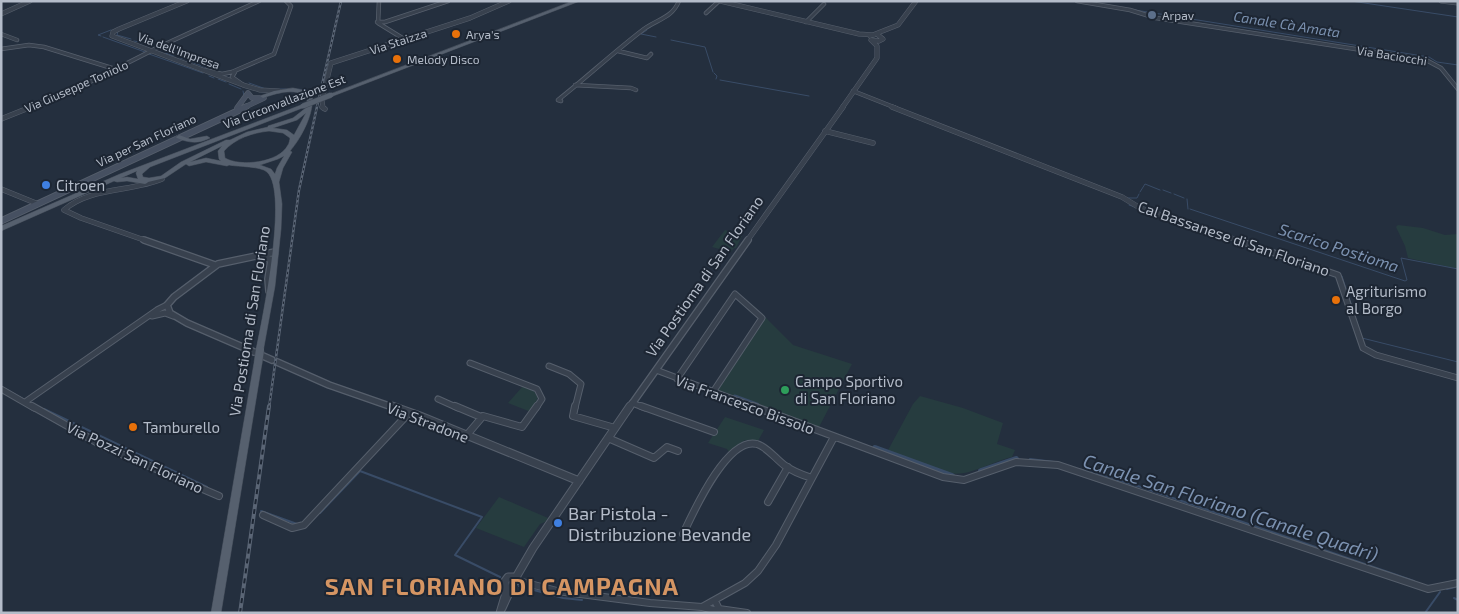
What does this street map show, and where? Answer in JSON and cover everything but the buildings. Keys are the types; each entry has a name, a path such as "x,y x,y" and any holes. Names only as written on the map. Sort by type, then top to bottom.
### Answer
{"main road":[{"name":"Via Circonvallazione Est","path":"1,228 190,148 577,1"},
{"path":"246,165 274,159 285,153 307,118 311,96 308,92 296,90 282,91 261,98 251,98 248,93"},
{"path":"225,116 243,103 248,93"},
{"name":"Via per San Floriano","path":"1,221 261,98"},
{"path":"190,148 147,167 139,174 140,178 143,180 158,179 186,162 237,138 294,120 304,113 310,104"},
{"path":"179,137 189,141 200,140 301,107"},
{"path":"256,131 272,129 285,131 292,136 292,144"},
{"path":"229,164 222,159 221,153 227,144 237,138"},
{"name":"Via Postioma di San Floriano","path":"216,613 280,217 276,182 280,168 292,144"},
{"path":"69,198 110,182 131,180 148,182 183,166 210,160 267,169 273,174 276,182"}],"street":[{"path":"1,14 30,1"},
{"name":"Via dell'Impresa","path":"187,1 112,34 114,37 131,44 243,85 258,90 282,91"},
{"name":"Via Giuseppe Toniolo","path":"1,119 115,69 259,1"},
{"path":"204,70 221,74 235,72 276,52 291,6 286,1"},
{"path":"379,1 378,22 404,40"},
{"path":"378,22 448,1"},
{"name":"Via Staizza","path":"325,109 322,107 322,100 331,63 472,17 509,1"},
{"path":"561,101 558,100 646,28 666,18 676,10 677,1"},
{"path":"706,13 720,1 859,34 875,35 882,39"},
{"name":"Via Postioma di San Floriano","path":"501,610 512,581 533,548 632,403 877,57 877,46 887,32 898,26 916,1"},
{"name":"Via Baciocchi","path":"1077,1 1132,10 1151,17 1432,61 1445,71 1458,89"},
{"path":"1441,1 1455,3"},
{"path":"806,22 824,4"},
{"path":"377,17 385,20"},
{"path":"382,26 385,20"},
{"path":"871,40 870,37 887,32"},
{"path":"1,34 17,40"},
{"path":"859,34 871,40 877,46"},
{"path":"871,40 882,39"},
{"path":"131,44 159,47 158,50 163,56"},
{"path":"1,49 29,45 44,47 115,69"},
{"path":"618,51 647,58 650,54"},
{"path":"235,72 232,77 243,85 248,93"},
{"path":"574,86 631,88 636,90"},
{"path":"258,90 263,93 261,98"},
{"name":"Cal Bassanese di San Floriano","path":"853,91 1122,197 1140,208 1333,272 1342,281 1363,348 1380,356 1458,378"},
{"path":"825,132 873,143"},
{"path":"158,179 146,185 81,199 67,206 64,210 81,218 215,265"},
{"path":"112,192 129,186 132,183 131,180"},
{"path":"1,189 38,204"},
{"path":"256,255 273,246 280,217"},
{"path":"25,402 142,320 167,305 174,297 215,265 275,252"},
{"path":"256,255 270,259 269,291"},
{"path":"677,378 735,294 762,318 713,392"},
{"path":"167,305 168,311 174,316"},
{"path":"142,320 163,313 174,316"},
{"name":"Via Stradone","path":"174,316 329,385 409,413 579,481"},
{"path":"466,436 481,417 486,415 522,427 540,402 542,395 537,389 470,363"},
{"path":"549,366 569,374 581,384 572,416 615,428"},
{"name":"Via Francesco Bissolo","path":"656,370 955,480 964,480 1016,462 1058,465 1428,589 1458,583"},
{"name":"Via Pozzi San Floriano","path":"1,389 106,447 219,496"},
{"path":"438,399 481,417"},
{"path":"632,403 714,432"},
{"path":"263,515 292,528 304,525 409,413"},
{"path":"702,607 745,583 758,570 776,545 834,437"},
{"path":"608,438 654,458 667,447 678,451"},
{"path":"683,534 716,472 742,446 756,444 788,468 812,478"},
{"path":"768,502 788,468"},
{"path":"512,581 558,591 702,607 723,612 747,613"},
{"path":"715,601 717,608 723,612"}],"green space":[{"path":"1398,225 1423,228 1445,235 1458,234 1458,269 1408,258 1405,246 1396,227"},
{"path":"725,230 742,236 736,248 731,252 712,247"},
{"path":"764,316 793,345 852,364 819,427 718,390"},
{"path":"523,386 533,390 538,397 531,412 508,403"},
{"path":"920,396 963,408 1003,423 997,444 1015,450 1012,457 972,471 951,474 929,469 887,452 913,404"},
{"path":"725,417 764,430 758,441 745,440 729,452 727,449 708,443"},
{"path":"499,497 548,518 540,524 524,547 476,528"}],"waterway":[{"path":"1351,1 1458,17"},
{"name":"Canale Cà Amata","path":"1135,10 1429,57 1437,62 1458,65"},
{"path":"101,36 98,35 111,30"},
{"name":"Scarico Postioma","path":"647,30 641,34 656,37"},
{"path":"118,31 117,35 131,39"},
{"path":"103,37 145,52"},
{"name":"Scarico Postioma","path":"671,40 705,47 713,72"},
{"path":"134,41 139,42"},
{"path":"165,53 174,56"},
{"path":"149,54 203,73"},
{"path":"180,58 184,59"},
{"path":"191,62 207,68"},
{"name":"Scarico Postioma","path":"714,73 717,76 716,79"},
{"path":"209,76 214,78"},
{"path":"218,79 226,82"},
{"name":"Scarico Postioma","path":"720,80 809,96"},
{"path":"249,83 266,89"},
{"path":"229,84 241,89"},
{"path":"280,89 288,89"},
{"path":"295,89 308,90 313,93"},
{"path":"243,91 244,96"},
{"name":"Scarico Postioma","path":"1140,192 1145,184 1160,190"},
{"name":"Scarico Postioma","path":"1163,190 1171,193"},
{"name":"Scarico Postioma","path":"1127,198 1137,198 1139,194"},
{"name":"Scarico Postioma","path":"1174,194 1184,198"},
{"name":"Scarico Postioma","path":"1187,199 1188,209"},
{"path":"1129,205 1137,208"},
{"name":"Scarico Postioma","path":"1190,209 1405,281 1407,280 1401,258 1458,269"},
{"path":"1342,276 1362,338 1458,362"},
{"path":"1,386 24,399"},
{"path":"735,397 757,405"},
{"path":"44,409 207,487"},
{"path":"875,448 952,476"},
{"path":"981,471 1016,459"},
{"name":"Canale San Floriano (Canale Quadri)","path":"1030,459 1054,462"},
{"name":"Canale San Floriano (Canale Quadri)","path":"1079,469 1141,487 1414,581"},
{"path":"320,513 360,471 482,517 455,555 500,577"},
{"path":"261,511 297,524"},
{"path":"519,586 563,598 582,600"},
{"path":"1447,589 1455,587"},
{"path":"1425,613 1440,592"},
{"path":"1454,598 1458,600"}],"railway":[{"path":"319,98 341,1"},
{"path":"269,408 299,190 318,102"},
{"path":"240,613 269,406"}],"place":[{"name":"Arpav","path":"1152,15"},
{"name":"Arya's","path":"456,34"},
{"name":"Melody Disco","path":"397,59"},
{"name":"Citroen","path":"46,185"},
{"name":"Agriturismo al Borgo","path":"1336,300"},
{"name":"Campo Sportivo di San Floriano","path":"785,390"},
{"name":"Tamburello","path":"133,427"},
{"name":"Bar Pistola - Distribuzione Bevande","path":"558,523"}],"district":[{"name":"SAN FLORIANO DI CAMPAGNA","path":"502,585"}]}
